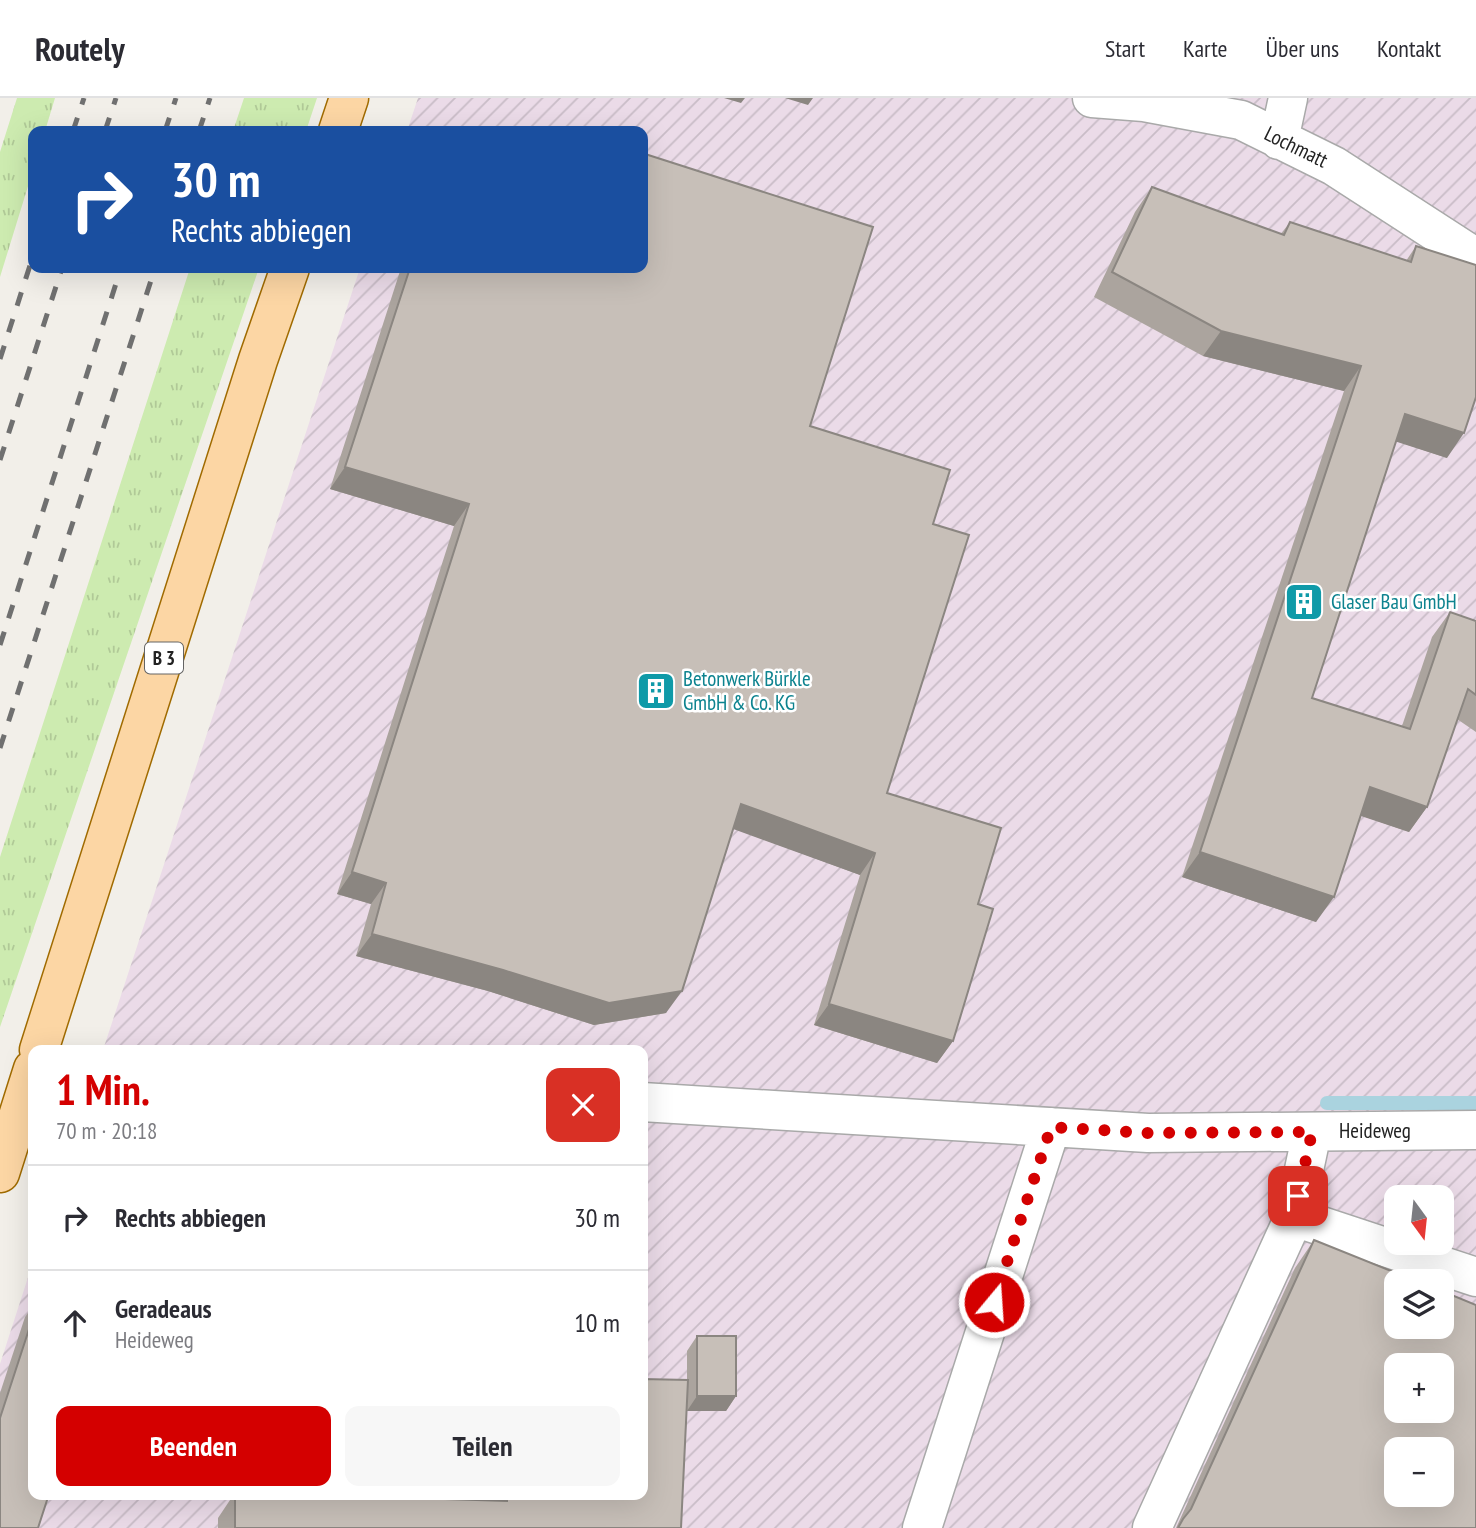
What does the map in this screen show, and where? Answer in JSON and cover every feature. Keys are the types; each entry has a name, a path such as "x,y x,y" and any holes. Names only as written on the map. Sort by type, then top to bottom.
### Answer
{"main road":[{"path":"340,126 349,98"},
{"name":"B 3","path":"41,1045 258,360 288,273"},
{"path":"0,1173 28,1085"}],"street":[{"name":"Lochmatt","path":"1091,98 1144,102 1241,120 1334,166 1476,258"},
{"path":"1279,139 1289,98"},
{"name":"Heideweg","path":"648,1102 1148,1133 1476,1130"},
{"path":"922,1528 1051,1127"},
{"path":"1152,1528 1294,1217 1312,1132"},
{"path":"1294,1217 1476,1277"}],"shaded area":[{"path":"418,98 1476,98 1476,1528 0,1528 0,1364 28,1277 28,1500 648,1500 648,1045 105,1045 358,273 648,273 648,126 409,126"}],"green space":[{"path":"17,98 55,98 47,126 28,126 28,186 0,277 0,152"},
{"path":"244,98 317,98 308,126 235,126"},
{"path":"188,273 257,273 0,1027 0,857"}],"building":[{"name":"Betonwerk Bürkle GmbH & Co. KG","path":"648,155 873,227 810,426 950,470 933,524 969,535 887,793 1001,828 978,904 993,909 953,1041 829,1004 875,853 741,804 682,991 609,1003 372,934 386,883 352,872 469,504 345,467 408,273 648,273"},
{"path":"1152,187 1284,235 1290,222 1411,262 1416,246 1476,265 1476,397 1464,433 1405,414 1312,698 1410,729 1450,612 1476,621 1476,695 1468,689 1427,807 1370,787 1334,897 1200,852 1361,366 1221,331 1112,272"},
{"path":"1314,1240 1386,1269 1384,1269 1384,1339 1454,1339 1454,1296 1476,1305 1476,1528 1178,1528 1191,1509"},
{"path":"28,1332 28,1500 47,1500 38,1528 0,1528 0,1418"},
{"path":"697,1336 736,1336 736,1396 697,1396"},
{"path":"648,1379 688,1380 681,1528 235,1528 235,1500 648,1500"}],"waterway":[{"path":"1327,1103 1476,1103"}],"railway":[{"path":"75,126 84,98"},
{"path":"107,126 116,98"},
{"path":"167,126 176,98"},
{"path":"201,126 210,98"},
{"path":"0,359 28,272"},
{"path":"0,460 60,273"},
{"path":"0,645 119,273"},
{"path":"0,748 153,273"}],"place":[{"name":"Glaser Bau GmbH","path":"1304,602"},
{"name":"Betonwerk Bürkle GmbH & Co. KG","path":"656,691"}],"route":[{"path":"994,1302 1051,1127 1148,1133 1312,1132 1298,1196"}]}
